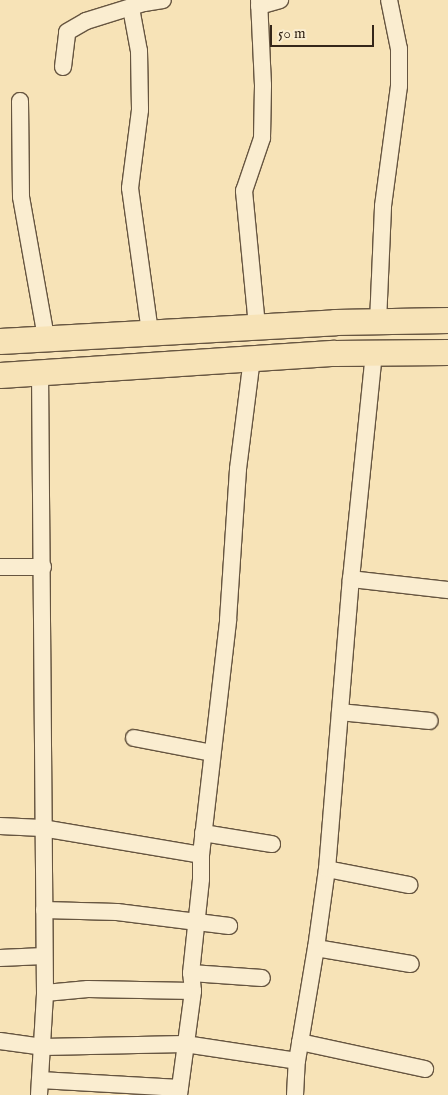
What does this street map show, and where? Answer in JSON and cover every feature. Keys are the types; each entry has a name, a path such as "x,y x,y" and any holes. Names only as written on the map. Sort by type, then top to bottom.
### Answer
{"main road":[{"path":"0,341 256,326 448,320"},
{"path":"0,375 334,352 448,352"}],"street":[{"path":"63,67 67,32 86,21 144,3 162,0"},
{"path":"256,326 244,191 262,138 263,85 259,3 280,0"},
{"path":"378,322 383,206 399,86 399,49 389,0"},
{"path":"131,8 139,52 140,110 130,188 150,332"},
{"path":"20,101 21,197 46,338"},
{"path":"294,1095 297,1061 327,869 351,579 374,352"},
{"path":"40,371 43,567 42,828 45,993 40,1087 179,1092 193,991 191,973 201,879 203,833 228,620 238,469 252,358"},
{"path":"0,567 43,567"},
{"path":"351,579 448,590"},
{"path":"340,712 430,721"},
{"path":"134,738 212,752"},
{"path":"0,826 42,828 201,855"},
{"path":"203,833 272,844"},
{"path":"327,869 409,885"},
{"path":"44,910 117,912 229,926"},
{"path":"316,948 411,964"},
{"path":"0,958 44,956"},
{"path":"191,973 262,978"},
{"path":"45,993 96,989 193,991"},
{"path":"0,1041 43,1047 186,1044 297,1061"},
{"path":"300,1042 425,1069"}]}
